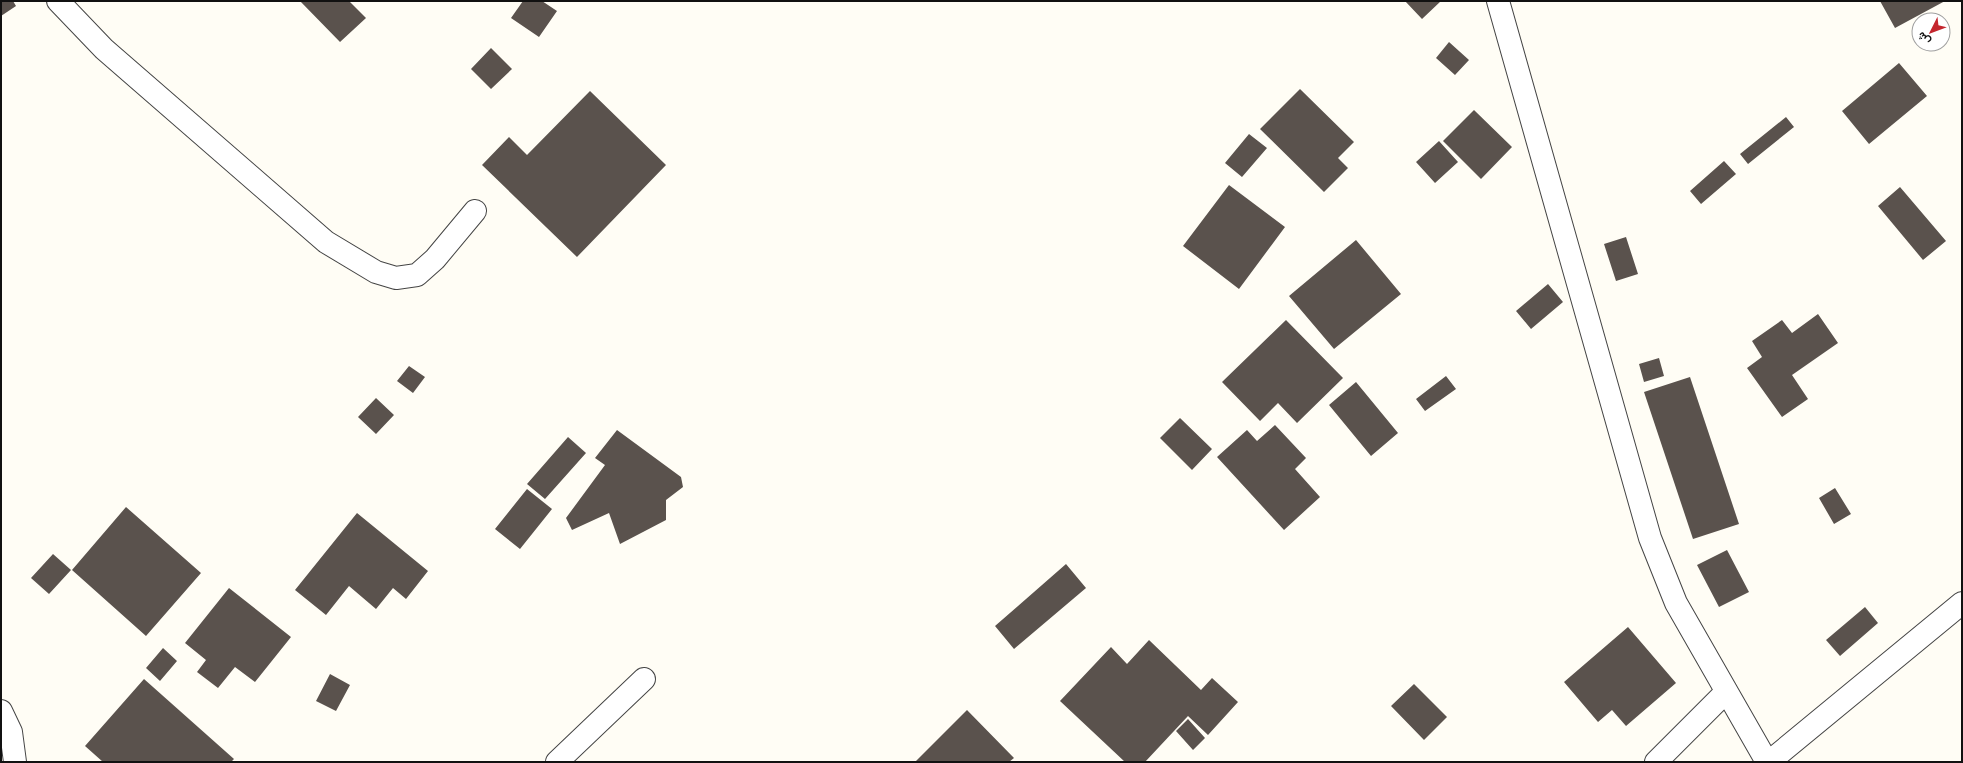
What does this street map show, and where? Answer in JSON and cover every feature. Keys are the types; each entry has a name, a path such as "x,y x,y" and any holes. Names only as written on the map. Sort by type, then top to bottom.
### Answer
{"street":[{"path":"58,1 104,49 326,242 376,272 396,278 416,275 435,259 475,210"},
{"path":"1498,1 1650,538 1676,603 1726,692 1768,762 1962,603"},
{"path":"557,762 644,679"},
{"path":"1656,762 1726,692"},
{"path":"1,711 11,732 15,762"}],"building":[{"path":"1,1 13,1 16,6 1,16"},
{"path":"300,1 349,1 366,18 340,42"},
{"path":"523,1 542,1 557,11 539,37 511,18"},
{"path":"1405,1 1441,1 1422,19"},
{"path":"1880,1 1945,1 1925,12 1911,12 1911,19 1895,28"},
{"path":"1449,42 1469,60 1455,75 1436,58"},
{"path":"491,48 512,69 491,89 471,69"},
{"path":"1899,63 1927,96 1869,144 1842,111"},
{"path":"1300,89 1354,142 1338,158 1348,168 1324,192 1260,129"},
{"path":"590,91 666,165 577,257 482,165 509,137 527,155"},
{"path":"1474,110 1512,147 1481,179 1443,141"},
{"path":"1786,117 1794,127 1748,164 1740,154"},
{"path":"1249,134 1267,148 1242,177 1225,163"},
{"path":"1439,141 1458,162 1435,183 1416,162"},
{"path":"1724,161 1736,174 1701,204 1690,191"},
{"path":"1229,185 1285,227 1239,289 1183,246"},
{"path":"1900,187 1946,241 1923,260 1878,206"},
{"path":"1626,237 1638,274 1616,281 1604,244"},
{"path":"1356,240 1401,294 1334,349 1289,296"},
{"path":"1548,284 1563,302 1531,329 1516,311"},
{"path":"1818,314 1838,343 1792,375 1808,399 1782,417 1747,368 1762,357 1752,341 1782,320 1792,333"},
{"path":"1286,320 1343,378 1297,423 1278,403 1260,421 1222,382"},
{"path":"1659,358 1664,376 1644,382 1639,364"},
{"path":"409,366 425,377 413,393 397,381"},
{"path":"1446,376 1456,389 1425,411 1416,399"},
{"path":"1690,377 1739,524 1693,539 1644,392"},
{"path":"1356,382 1398,433 1371,456 1329,405"},
{"path":"376,398 394,415 376,434 358,417"},
{"path":"1180,418 1212,449 1192,470 1160,438"},
{"path":"1275,425 1306,458 1295,469 1320,497 1284,530 1217,457 1247,430 1257,441"},
{"path":"617,430 681,477 683,487 666,500 666,520 620,544 609,513 572,530 566,518 605,465 595,458"},
{"path":"568,437 586,453 545,499 527,484"},
{"path":"1835,488 1851,514 1834,524 1819,498"},
{"path":"527,489 552,509 520,549 495,529"},
{"path":"126,507 201,573 146,636 72,570"},
{"path":"357,513 428,571 406,599 393,588 376,609 349,586 326,615 295,590"},
{"path":"1727,550 1749,592 1719,607 1697,565"},
{"path":"53,554 71,570 49,594 31,578"},
{"path":"1066,564 1086,588 1014,649 995,626"},
{"path":"229,588 291,637 255,682 235,667 218,688 197,672 206,660 185,643"},
{"path":"1865,607 1878,623 1840,656 1826,640"},
{"path":"1628,627 1676,683 1626,726 1612,710 1598,722 1564,682"},
{"path":"1149,640 1201,690 1212,678 1238,702 1208,735 1188,716 1145,762 1125,762 1060,701 1111,647 1127,664"},
{"path":"163,648 177,661 160,681 146,668"},
{"path":"330,674 350,685 336,711 316,701"},
{"path":"144,679 234,759 231,762 103,762 85,746"},
{"path":"1414,684 1447,717 1424,740 1391,706"},
{"path":"967,710 1014,758 1009,762 915,762"},
{"path":"1188,719 1205,738 1193,750 1176,731"}]}
